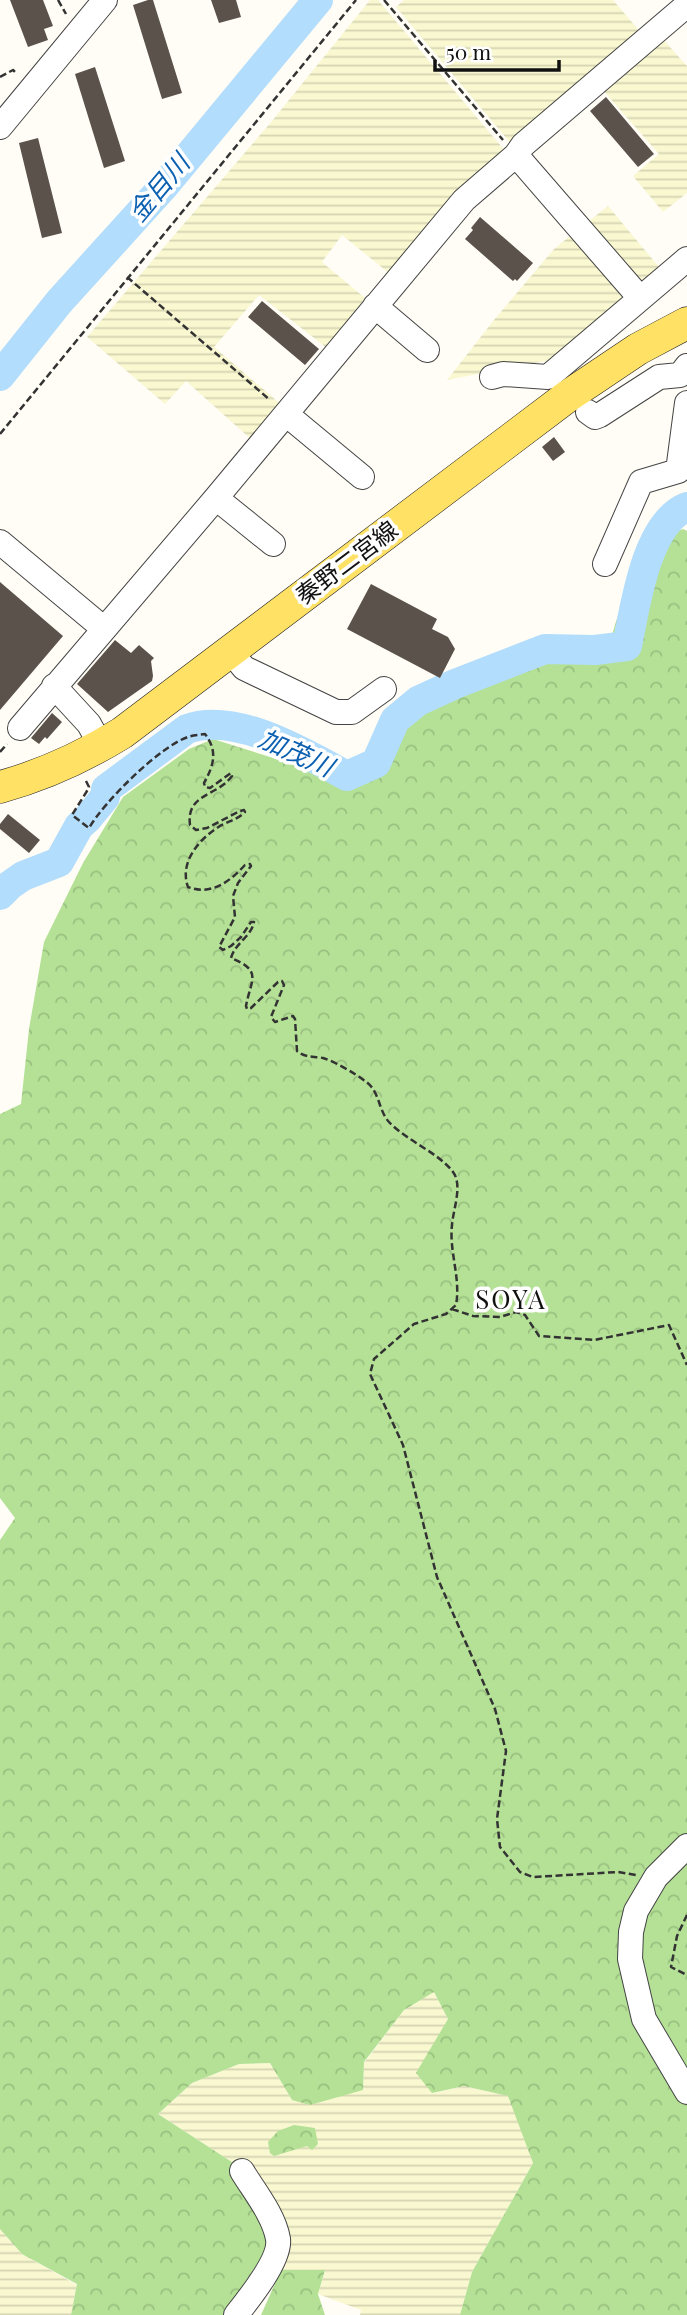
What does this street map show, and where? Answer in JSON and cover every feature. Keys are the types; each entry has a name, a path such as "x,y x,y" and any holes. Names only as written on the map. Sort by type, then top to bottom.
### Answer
{"main road":[{"name":"秦野二宮線","path":"0,787 49,772 122,733 568,396 638,349 687,323"}],"street":[{"path":"0,127 105,0"},
{"path":"20,728 464,200 516,155 523,145 687,5"},
{"path":"516,155 640,298"},
{"path":"492,377 503,374 550,375 687,259"},
{"path":"375,306 427,350"},
{"path":"588,412 595,417 659,377 685,375"},
{"path":"605,564 626,544 641,482 678,471 684,450 687,403"},
{"path":"286,414 362,477"},
{"path":"216,498 273,544"},
{"path":"0,542 103,628"},
{"path":"231,652 244,668 336,712 352,712 384,690"},
{"path":"54,687 89,724 102,746"},
{"path":"687,1846 656,1877 636,1911 631,1931 630,1959 644,2019 687,2092"},
{"path":"236,2315 272,2263 279,2241 274,2225 242,2171"}],"path":[{"path":"0,434 356,0"},
{"path":"384,0 516,155"},
{"path":"127,277 286,414"},
{"path":"85,778 89,787 72,815 89,828 113,795 174,744 205,734 212,744 214,755 205,787 210,788 231,773 232,776 219,789 199,799 191,808 191,825 196,830 207,828 240,811 246,812 219,827 192,852 185,879 188,887 197,891 223,885 250,863 251,866 237,883 233,896 235,916 219,947 223,950 231,946 251,922 254,922 251,932 232,953 231,958 243,962 252,974 253,982 247,1009 256,1005 282,981 283,991 271,1017 275,1022 293,1016 297,1051 329,1061 366,1082 372,1087 384,1117 399,1133 455,1173 457,1186 452,1228 458,1293 456,1305 446,1314 414,1324 374,1359 370,1374 403,1445 437,1577 495,1709 506,1751 496,1819 500,1847 520,1872 533,1877 547,1874 618,1872 638,1875"},
{"path":"452,1309 473,1316 500,1317 516,1312 525,1315 539,1336 558,1339 594,1340 669,1325 687,1364"},
{"path":"687,1915 677,1936 671,1967 687,1975"}],"green space":[{"path":"370,0 378,0 506,152 390,274 342,235 322,262 371,303 332,352 259,295 214,347 283,406 253,441 186,381 165,404 87,337 272,121"},
{"path":"404,0 613,0 642,34 512,145 396,7"},
{"path":"661,37 687,66 687,193 663,212 633,176 659,154 601,88"},
{"path":"608,206 664,273 561,360 447,380 554,249"},
{"path":"683,529 687,531 687,2315 460,2315 472,2272 533,2163 508,2096 464,2086 432,2093 416,2073 448,2019 434,1992 404,2010 364,2062 363,2090 310,2105 292,2100 270,2063 239,2064 192,2083 158,2114 238,2166 274,2241 228,2315 71,2315 77,2284 22,2254 0,2229 0,1540 15,1518 0,1498 0,1114 21,1104 29,1029 44,942 83,863 123,797 189,749 213,739 334,777 390,753 419,709 612,635 631,582 647,553 658,541"},
{"path":"434,1992 448,2019 433,2093 464,2086 509,2096 533,2163 472,2272 460,2315 360,2315 361,2310 318,2294 325,2271 281,2270 238,2166 158,2114 192,2083 239,2064 270,2063 292,2100 363,2090 364,2063 404,2010"},
{"path":"294,2125 315,2128 318,2144 312,2150 307,2146 274,2156 270,2153 268,2142 278,2131"},
{"path":"0,2229 22,2254 77,2285 71,2315 0,2315"},
{"path":"281,2270 325,2270 318,2294 325,2315 261,2315"}],"building":[{"path":"10,0 43,0 53,26 44,29 48,40 28,47"},
{"path":"153,0 182,93 162,99 133,5"},
{"path":"211,0 236,0 241,17 219,23"},
{"path":"95,67 125,161 104,168 75,74"},
{"path":"606,97 654,154 638,167 590,111"},
{"path":"38,138 62,233 42,238 19,143"},
{"path":"480,217 533,263 517,281 513,281 465,239"},
{"path":"262,301 319,349 305,365 248,317"},
{"path":"554,437 565,452 553,461 542,447"},
{"path":"0,582 63,636 0,710"},
{"path":"371,584 437,619 432,629 448,637 455,649 440,678 347,629"},
{"path":"115,640 131,653 139,645 154,658 151,661 153,676 152,681 108,712 77,684"},
{"path":"52,713 62,722 39,744 31,738"},
{"path":"8,814 40,840 29,853 0,829 0,824"}],"waterway":[{"name":"金目川","path":"0,376 59,302 164,186 318,0"},
{"name":"加茂川","path":"0,895 23,876 59,862 79,826 105,797 106,789 187,729 206,725 248,730 291,746 347,776 376,763 395,720 418,701 545,649 595,650 627,646 639,589 652,548 661,530 673,516 687,507"}],"district":[{"name":"SOYA","path":"511,1300"}]}
